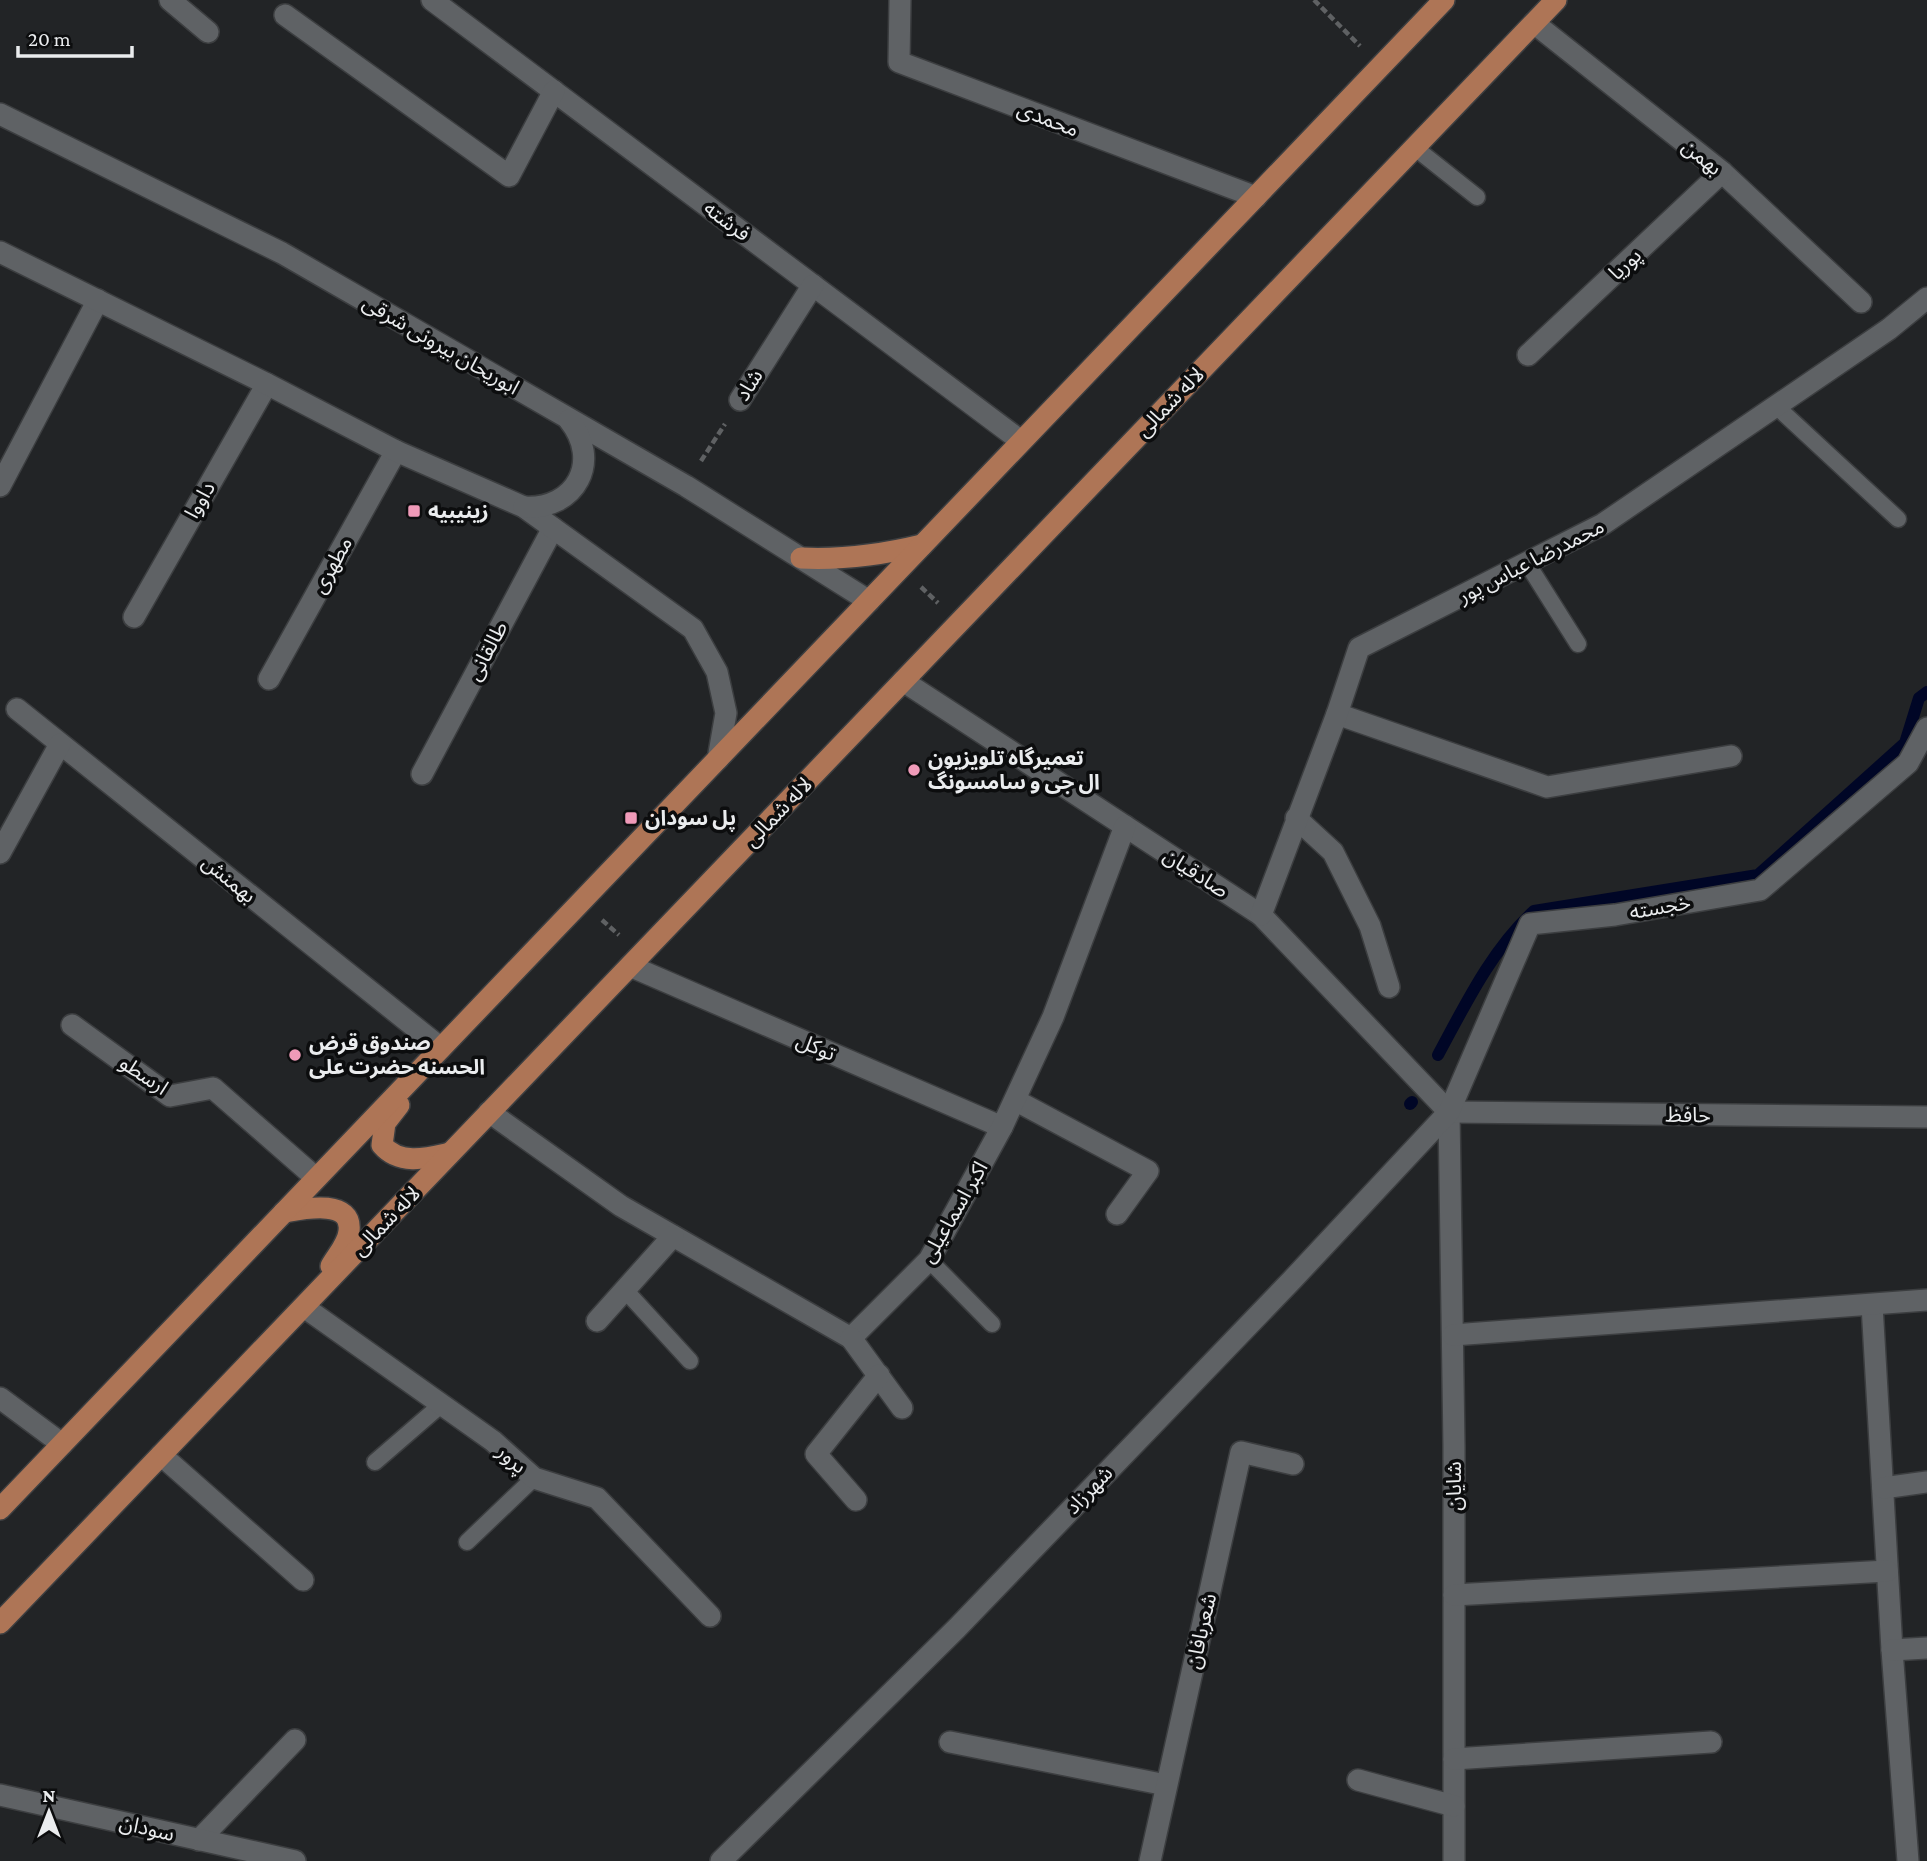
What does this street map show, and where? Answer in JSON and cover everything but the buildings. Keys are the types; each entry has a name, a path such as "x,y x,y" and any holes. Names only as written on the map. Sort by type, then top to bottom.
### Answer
{"main road":[{"path":"0,1509 1444,0"},
{"name":"لاله شمالی","path":"0,1623 1556,0"},
{"path":"801,558 840,559 883,555 922,545"},
{"path":"434,1056 418,1083 385,1123 382,1145 386,1150 403,1157 422,1161 451,1153"},
{"path":"284,1212 325,1208 340,1211 348,1218 349,1230 345,1244 319,1290"}],"street":[{"path":"170,0 208,32"},
{"name":"فرشته","path":"432,0 1021,441"},
{"name":"محمدی","path":"900,0 899,62 1256,197"},
{"path":"285,15 509,176 554,92"},
{"name":"بهمن","path":"1534,23 1721,172 1861,302"},
{"name":"ابوریحان بیرونی شرقی","path":"0,114 282,253 686,486 869,601"},
{"name":"پوریا","path":"1528,355 1721,172"},
{"path":"0,252 396,451 524,507 693,629 717,672 726,713 718,759"},
{"name":"شاد","path":"740,400 813,285"},
{"name":"محمدرضا عباس پور","path":"1261,915 1359,648 1603,524 1905,317 1927,298"},
{"path":"0,486 98,300"},
{"name":"داووا","path":"134,617 267,384"},
{"path":"524,507 538,508 552,504 575,486 584,459 578,431 569,420"},
{"name":"مطهری","path":"269,679 396,451"},
{"name":"طالقانی","path":"422,774 553,528"},
{"name":"صادقیان","path":"903,681 1261,915 1449,1112"},
{"name":"بهمنش","path":"16,709 434,1056"},
{"path":"1337,714 1546,787 1731,756"},
{"name":"خجسته","path":"1449,1112 1530,924 1615,915 1760,890 1918,768 1927,728"},
{"path":"0,853 60,744"},
{"path":"1296,818 1333,852 1370,926 1389,987"},
{"name":"اکبر اسماعیلی","path":"851,1338 929,1260 1002,1127 1053,1017 1125,826"},
{"name":"توکل","path":"635,960 1002,1127"},
{"name":"ارسطو","path":"72,1025 170,1096 213,1088 316,1178"},
{"path":"1014,1100 1148,1171 1116,1214"},
{"path":"489,1112 621,1206 851,1338 902,1408"},
{"name":"حافظ","path":"1449,1112 1927,1117"},
{"name":"شایان","path":"1449,1112 1454,1861"},
{"name":"شهرزاد","path":"721,1861 957,1628 1292,1280 1449,1112"},
{"path":"597,1321 673,1236"},
{"path":"1452,1335 1927,1300"},
{"path":"1872,1305 1892,1650 1909,1861"},
{"name":"پرور","path":"304,1307 493,1441 534,1478 597,1498 710,1616"},
{"path":"856,1500 816,1454 879,1375"},
{"path":"0,1398 62,1444"},
{"name":"شعربافان","path":"1150,1861 1241,1452 1293,1464"},
{"path":"161,1455 303,1580"},
{"path":"1882,1488 1927,1482"},
{"path":"1454,1595 1887,1571"},
{"path":"1892,1650 1927,1648"},
{"path":"198,1840 295,1740"},
{"path":"950,1742 1166,1785"},
{"path":"1454,1759 1711,1742"},
{"path":"1357,1780 1454,1806"},
{"name":"سودان","path":"0,1795 198,1840 262,1858 295,1861"}],"lane":[{"path":"1415,147 1477,198"},
{"path":"1776,406 1898,519"},
{"path":"1527,563 1578,644"},
{"path":"929,1260 992,1324"},
{"path":"625,1290 690,1361"},
{"path":"375,1462 442,1404"},
{"path":"467,1542 534,1478"}],"path":[{"path":"1314,0 1381,66"},
{"name":"شاد","path":"686,486 740,400"},
{"path":"901,568 959,623"},
{"path":"581,901 635,960"}],"waterway":[{"path":"1438,1055 1492,960 1534,911 1758,875 1905,743 1919,698 1927,692"}],"place":[{"name":"زینیبیه","path":"414,511"},
{"name":"تعمیرگاه تلویزیون ال جی و سامسونگ","path":"914,770"},
{"name":"پل سودان","path":"631,818"},
{"name":"صندوق قرض الحسنه حضرت علی","path":"295,1055"}]}
